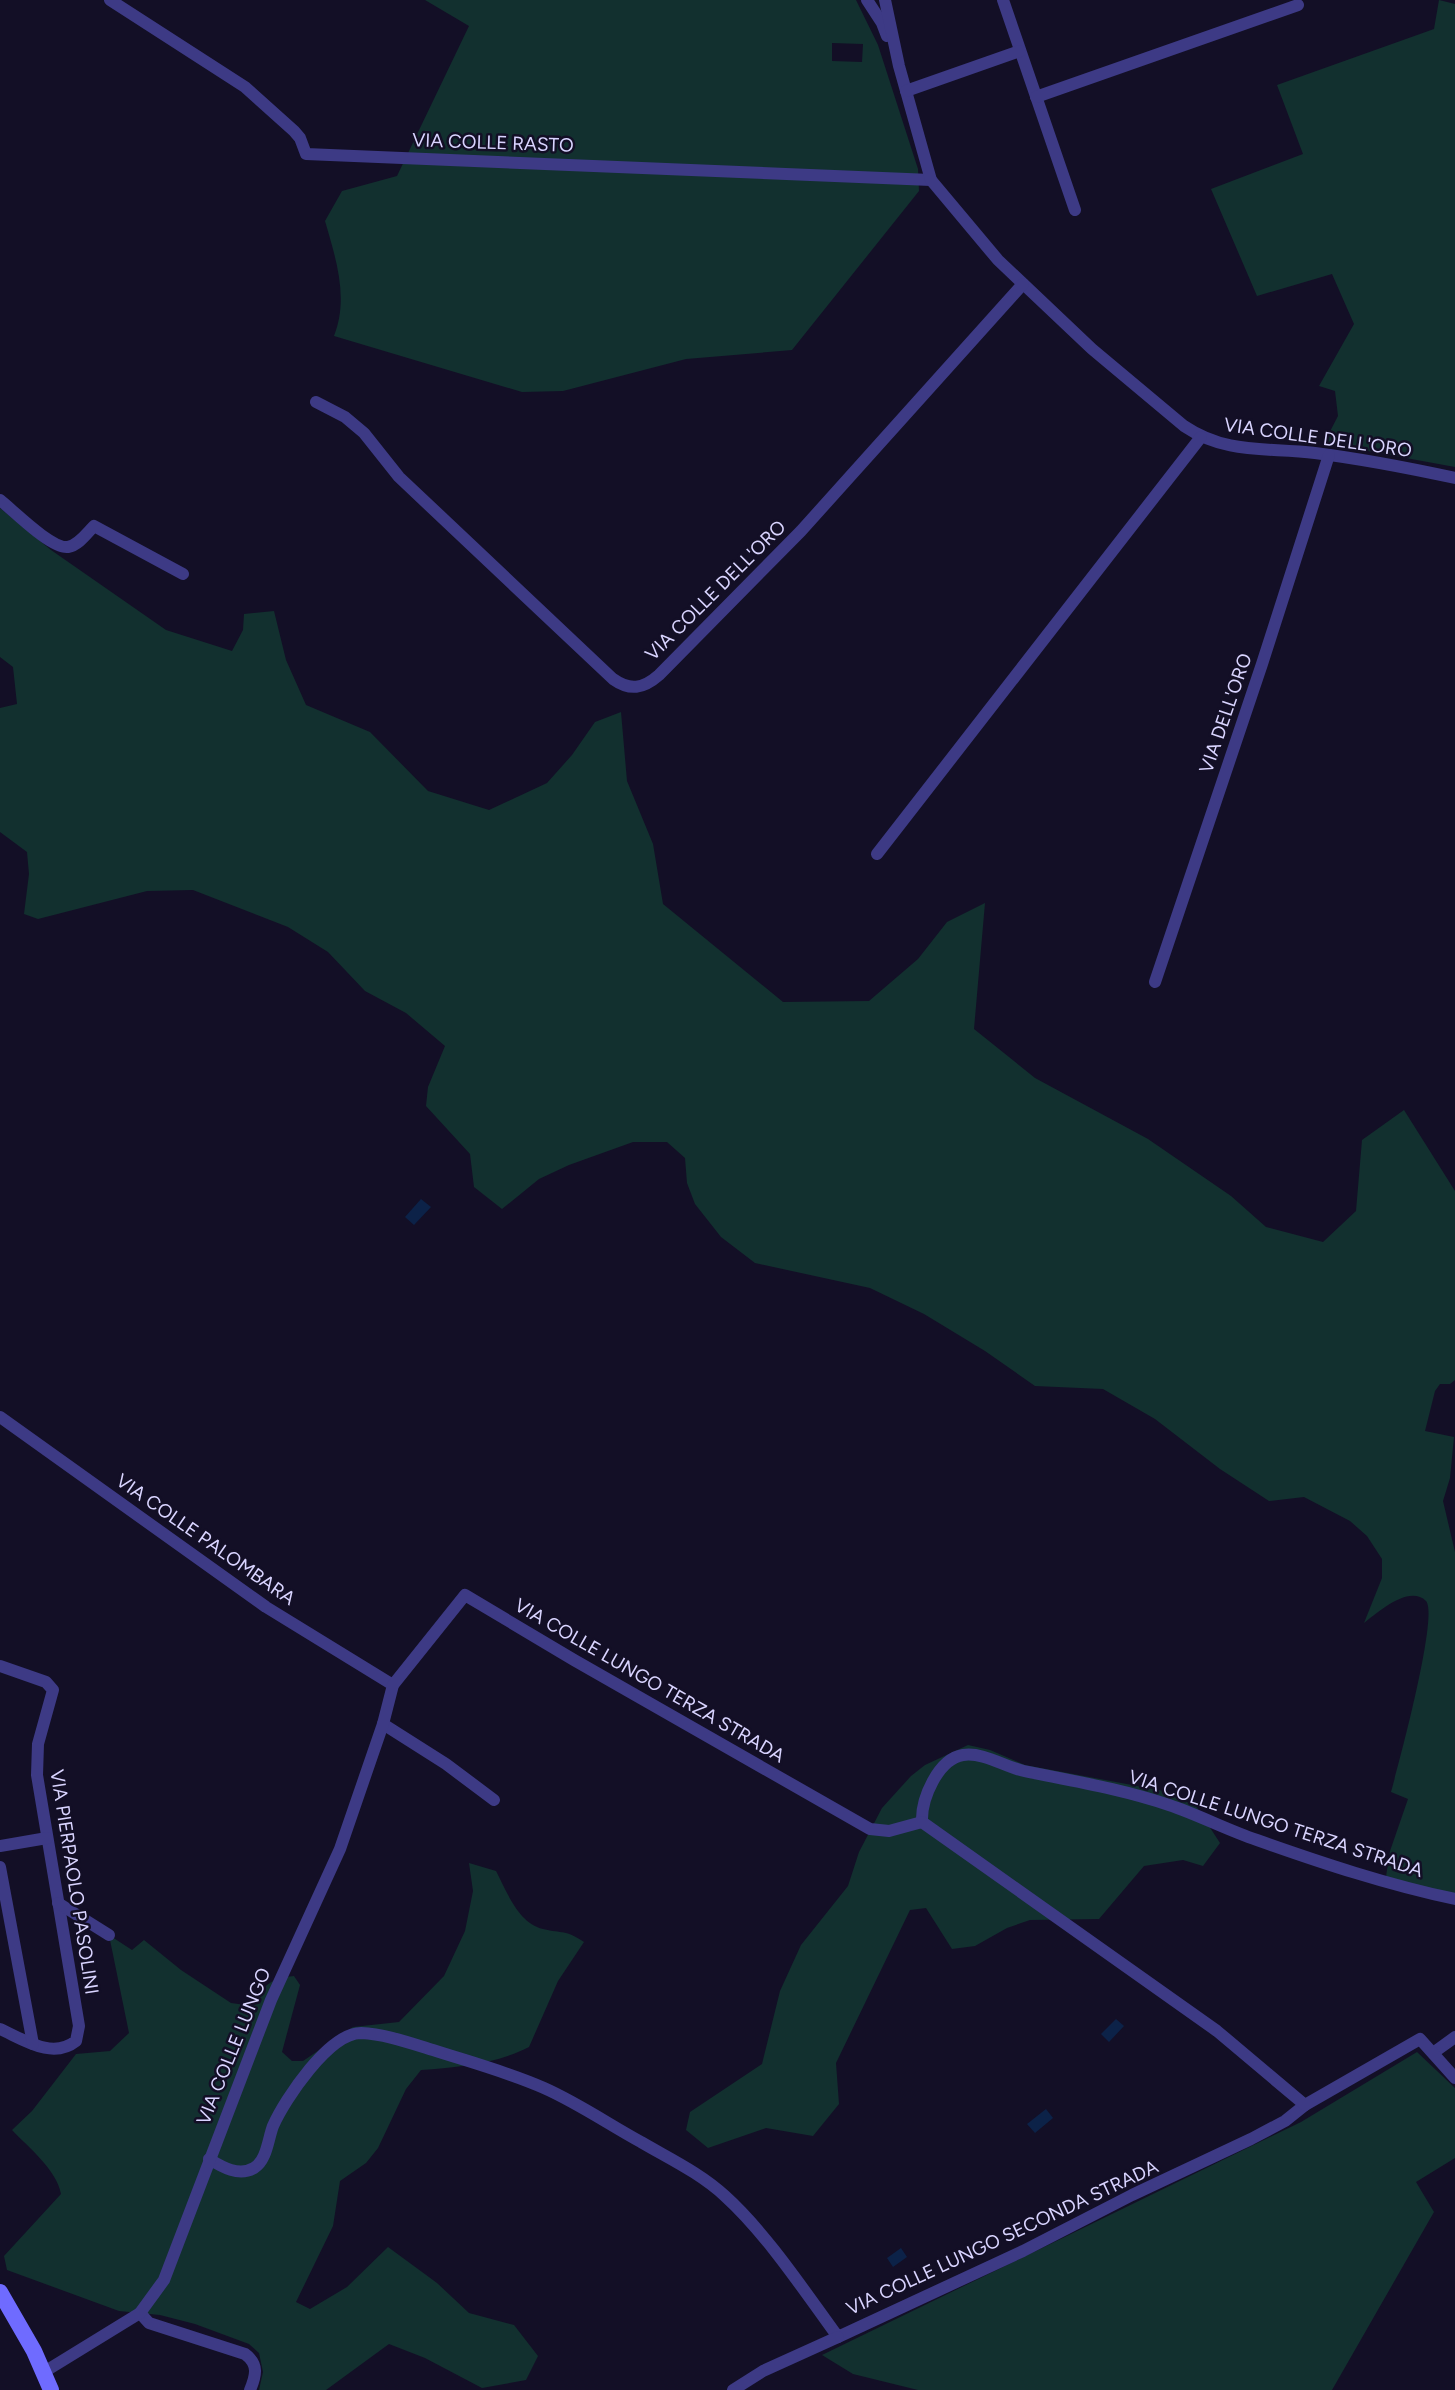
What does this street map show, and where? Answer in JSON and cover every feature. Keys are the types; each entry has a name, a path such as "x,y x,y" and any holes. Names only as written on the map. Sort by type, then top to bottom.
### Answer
{"main road":[{"path":"0,2292 51,2390"}],"street":[{"name":"VIA COLLE RASTO","path":"110,0 245,87 294,131 306,154 931,180"},
{"path":"867,0 882,23 899,66"},
{"name":"VIA COLLE DELL'ORO","path":"885,0 899,66 931,180 998,261 1093,349 1184,426 1201,437 1227,446 1329,455 1396,465 1455,478"},
{"path":"1003,0 1075,210"},
{"path":"1036,97 1298,5"},
{"path":"906,91 1020,51"},
{"name":"VIA COLLE DELL'ORO","path":"316,402 345,417 364,433 399,477 613,679 626,687 639,687 650,683 659,675 801,531 1023,284"},
{"path":"877,854 1201,437"},
{"name":"VIA DELL'ORO","path":"1155,982 1258,678 1329,455"},
{"path":"0,500 56,545 74,545 94,526 183,574"},
{"name":"VIA COLLE PALOMBARA","path":"0,1418 266,1607 394,1685"},
{"name":"VIA COLLE LUNGO TERZA STRADA","path":"394,1685 465,1595 870,1829 888,1831 922,1822 923,1802 937,1774 960,1755 972,1755 1015,1769 1169,1805 1256,1840 1357,1874 1455,1899"},
{"name":"VIA PIERPAOLO PASOLINI","path":"0,1666 43,1681 51,1686 52,1695 38,1744 37,1762 79,2030 76,2041 63,2048 50,2049 33,2044"},
{"name":"VIA COLLE LUNGO","path":"44,2372 140,2313 164,2280 271,2000 340,1849 394,1685"},
{"path":"383,1724 446,1764 494,1800"},
{"path":"922,1822 1217,2031 1305,2105 1420,2039 1455,2078"},
{"path":"0,1846 47,1838"},
{"path":"0,1867 33,2044"},
{"path":"58,1903 109,1934"},
{"path":"0,2029 33,2044"},
{"name":"VIA COLLE LUNGO SECONDA STRADA","path":"209,2159 236,2171 257,2166 263,2158 279,2113 325,2053 351,2034 396,2039 515,2076 544,2088 584,2108 706,2180 738,2208 838,2337 1023,2251 1251,2139 1285,2121 1305,2105"},
{"path":"1433,2053 1455,2037"},
{"path":"140,2313 149,2323 251,2358 256,2371 250,2390"},
{"path":"733,2390 762,2371 838,2337"}],"green space":[{"path":"425,0 856,0 878,45 918,169 919,191 792,350 686,359 563,391 522,392 334,336 341,293 337,264 325,221 342,191 397,176 469,26","holes":["832,43 863,44 862,62 832,61"]},
{"path":"1439,0 1455,4 1455,467 1324,443 1338,416 1335,391 1319,386 1354,324 1332,274 1257,296 1211,189 1303,154 1277,85 1434,29"},
{"path":"0,508 51,550 166,630 232,651 243,630 244,614 274,611 286,660 306,705 370,732 428,791 489,810 547,783 572,755 595,722 621,712 627,781 653,844 663,904 783,1002 869,1001 918,959 947,922 985,903 974,1029 1035,1078 1148,1139 1231,1196 1266,1227 1323,1242 1356,1211 1362,1140 1404,1110 1455,1191 1455,1380 1450,1384 1440,1384 1435,1391 1425,1431 1454,1437 1450,1478 1443,1501 1455,1552 1455,1899 1385,1883 1390,1851 1408,1799 1391,1792 1416,1692 1429,1612 1426,1601 1411,1596 1385,1607 1364,1623 1382,1578 1382,1559 1367,1536 1350,1521 1304,1497 1269,1501 1220,1469 1155,1419 1103,1389 1035,1386 985,1351 924,1314 870,1288 755,1263 721,1237 695,1204 687,1183 685,1158 667,1142 633,1142 569,1165 539,1179 502,1209 474,1187 470,1154 426,1106 428,1087 445,1046 406,1013 365,991 328,952 288,927 193,890 147,891 38,919 24,914 29,874 27,852 0,832 0,708 17,704 13,667 0,657"},
{"path":"968,1745 990,1750 1025,1765 1164,1791 1196,1806 1220,1843 1203,1866 1183,1860 1144,1866 1099,1919 1030,1920 1007,1928 975,1946 952,1949 926,1908 910,1910 836,2063 839,2104 813,2136 766,2128 708,2148 686,2130 690,2112 762,2064 780,1991 801,1945 848,1886 859,1852 882,1808 911,1776 925,1765"},
{"path":"469,1863 496,1871 514,1906 534,1926 568,1933 584,1942 558,1981 529,2047 490,2061 421,2070 406,2089 378,2148 366,2163 340,2181 333,2226 296,2302 310,2309 347,2287 388,2247 437,2283 469,2313 514,2325 538,2356 526,2380 482,2388 425,2358 389,2344 326,2390 259,2390 263,2372 259,2353 249,2344 195,2324 160,2315 119,2311 7,2270 4,2256 61,2194 48,2168 12,2130 32,2111 76,2054 110,2051 129,2033 109,1935 132,1950 144,1940 181,1970 231,2003 253,2006 269,1984 294,1976 300,1985 282,2052 292,2061 303,2061 353,2027 399,2022 444,1976 465,1931 473,1891"},
{"path":"1417,2052 1455,2088 1455,2158 1416,2182 1434,2212 1332,2390 918,2390 853,2374 822,2355 1301,2122"}],"water":[{"path":"421,1199 431,1207 414,1225 405,1217"},
{"path":"1116,2019 1124,2026 1109,2042 1101,2034"},
{"path":"1046,2109 1053,2118 1035,2133 1027,2124"},
{"path":"901,2248 907,2257 893,2267 887,2258"}]}
